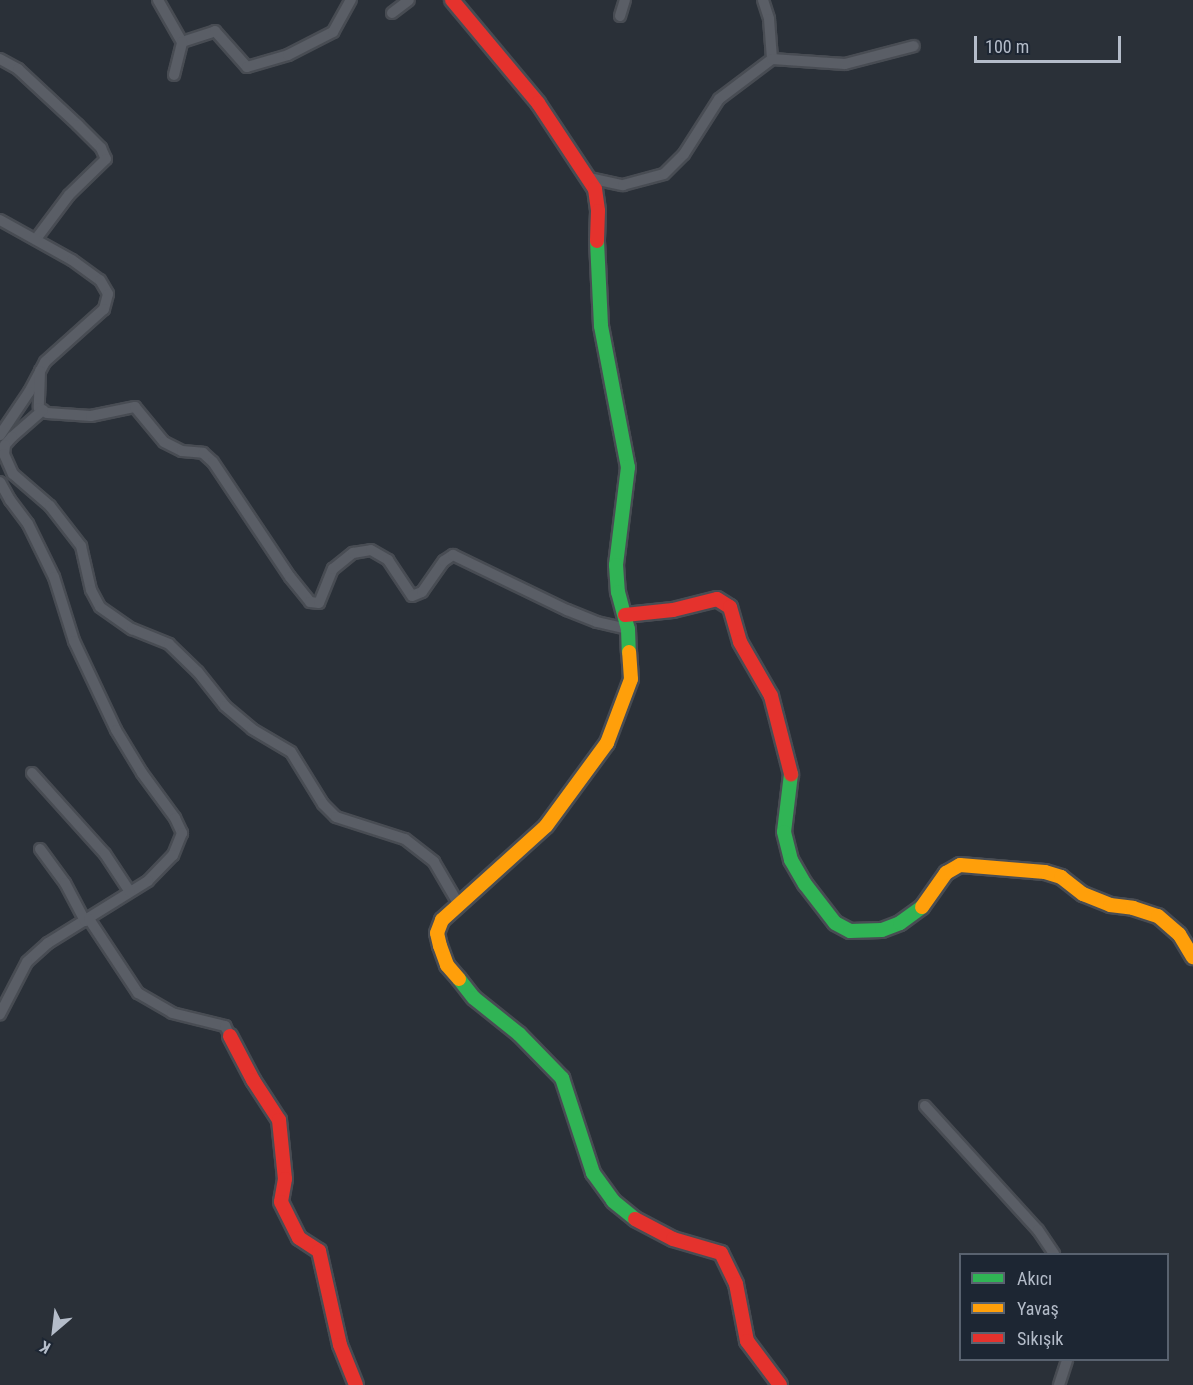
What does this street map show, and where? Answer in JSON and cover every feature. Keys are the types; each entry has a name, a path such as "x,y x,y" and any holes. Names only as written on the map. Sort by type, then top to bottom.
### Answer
{"street":[{"path":"158,0 182,42 174,75"},
{"path":"182,42 215,31 247,67 288,55 333,32 351,0"},
{"path":"392,13 409,0"},
{"path":"452,0 468,16 538,103 595,189 598,212 596,261 601,326 628,467 616,565 628,629 631,679 607,743 546,826 458,903 442,920 437,933 447,965 474,998 533,1047 562,1078 593,1173 613,1201 637,1220 673,1239 722,1253 736,1284 747,1341 780,1385"},
{"path":"620,16 625,0"},
{"path":"763,0 769,19 772,59"},
{"path":"589,178 623,186 664,174 684,154 719,99 772,59 845,64 914,46"},
{"path":"0,58 18,69 78,125 101,148 106,159 69,195 36,239"},
{"path":"0,220 36,239 100,280 108,294 104,309 45,362 0,435"},
{"path":"40,371 39,408 91,416 135,407 164,442 182,451 203,453 213,462 310,602 319,603 333,569 353,553 371,550 388,560 412,596 422,592 444,561 453,555 567,610 597,622 628,629"},
{"path":"43,410 5,444 4,454 13,474 50,506 78,541 91,590 100,608 132,629 169,644 198,672 225,706 252,729 291,752 323,804 336,817 405,839 434,862 458,903"},
{"path":"0,482 28,524 54,577 74,641 116,730 142,773 175,818 182,833 173,855 148,881 48,943 27,962 0,1014"},
{"path":"625,615 673,610 717,599 730,607 740,642 771,696 791,771 784,832 791,860 805,884 835,923 850,931 882,930 900,923 924,906 945,873 960,865 1008,867 1045,872 1061,877 1083,894 1110,905 1158,916 1179,934 1193,957"},
{"path":"32,773 105,854 130,892"},
{"path":"40,849 138,993 172,1012 225,1026 253,1080 279,1120 285,1179 281,1202 299,1238 319,1251 326,1273 330,1306 340,1345 356,1385"},
{"path":"925,1106 1038,1230 1053,1253"},
{"path":"1059,1385 1066,1361"}],"traffic: fast":[{"path":"597,241 601,326 628,467 616,565 618,592 628,629 629,652"},
{"path":"791,774 784,832 791,860 805,884 835,923 850,931 882,930 900,923 922,907"},
{"path":"459,979 474,998 519,1034 562,1078 593,1173 613,1201 635,1219"}],"traffic: slow":[{"path":"459,979 447,965 440,946 437,933 442,920 546,826 607,743 631,679 629,652"},
{"path":"922,907 946,873 960,865 1045,872 1061,877 1083,894 1110,905 1133,908 1158,916 1179,934 1193,957"}],"traffic: jam":[{"path":"452,0 538,103 595,189 598,211 597,241"},
{"path":"625,615 673,610 717,599 730,607 740,642 771,696 791,774"},
{"path":"230,1036 253,1080 279,1120 285,1179 281,1202 299,1238 319,1251 340,1345 356,1385"},
{"path":"635,1219 673,1239 721,1253 736,1284 747,1341 780,1385"}]}
